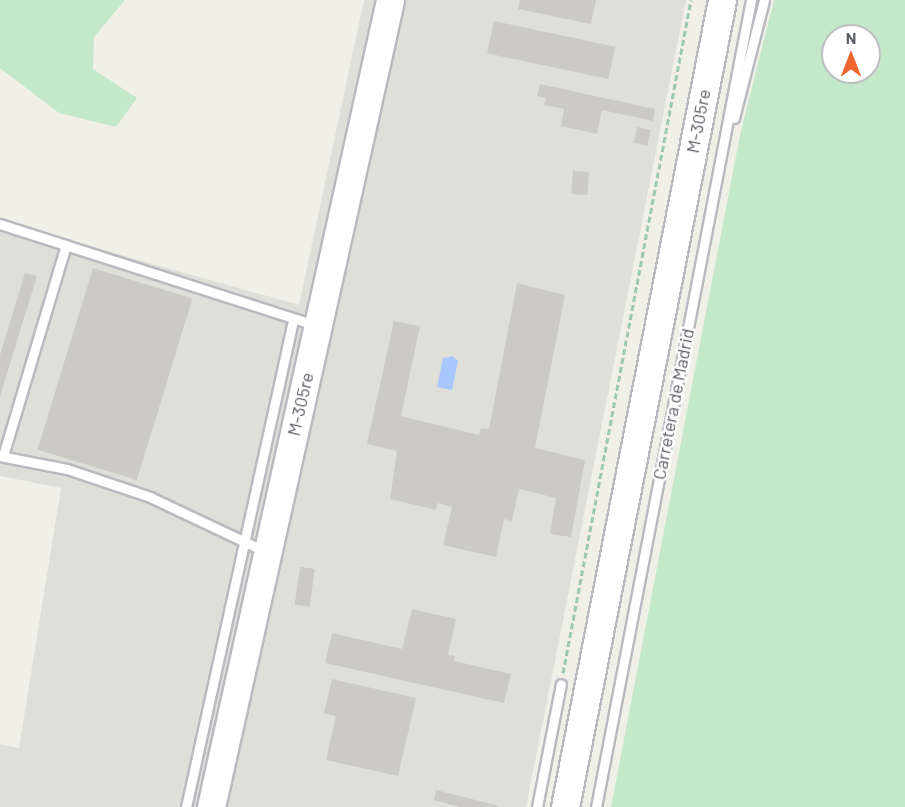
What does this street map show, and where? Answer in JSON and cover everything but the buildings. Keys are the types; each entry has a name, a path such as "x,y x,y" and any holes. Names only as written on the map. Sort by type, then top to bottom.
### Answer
{"main road":[{"name":"M-305re","path":"211,807 256,548 306,322 390,0"},
{"name":"M-305re","path":"565,807 722,0"}],"lane":[{"name":"Carretera de Madrid","path":"596,807 751,0"},
{"path":"717,177 722,170 764,0"},
{"path":"0,224 306,322"},
{"path":"66,245 2,456 67,469 150,496 256,548 186,807"},
{"path":"537,807 561,684"}],"path":[{"path":"561,684 691,0"}],"shaded area":[{"path":"364,0 686,0 526,807 0,807 0,744 19,748 61,488 0,476 0,221 299,305"}],"green space":[{"path":"0,0 125,0 94,37 93,69 137,98 116,127 59,113 0,68"},
{"path":"774,0 905,0 905,807 611,807 740,135"}],"water":[{"path":"453,356 458,361 452,390 437,387 443,358"}]}
